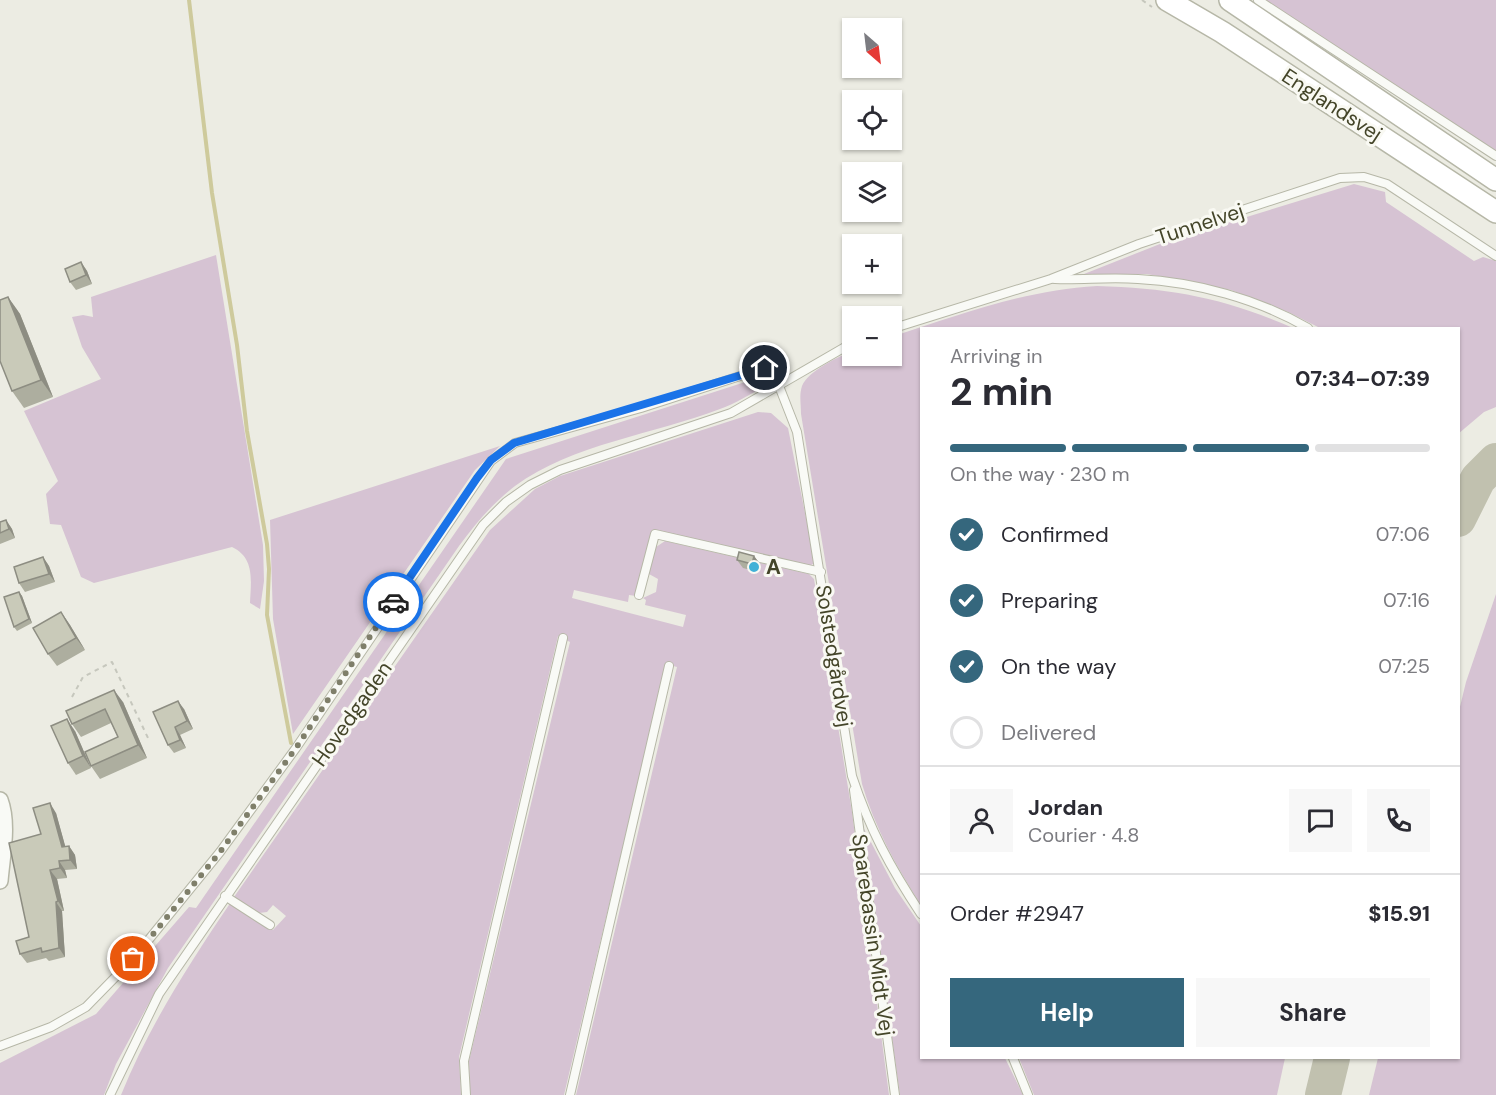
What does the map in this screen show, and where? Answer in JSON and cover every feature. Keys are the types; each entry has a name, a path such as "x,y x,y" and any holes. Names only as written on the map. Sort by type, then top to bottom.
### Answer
{"main road":[{"name":"Englandsvej","path":"1167,0 1222,32 1496,212"},
{"name":"Englandsvej","path":"1230,0 1496,180"}],"street":[{"path":"0,800 3,808 3,836 0,881"}],"lane":[{"path":"1258,0 1496,156"},
{"name":"Tunnelvej","path":"902,326 1050,279 1139,244 1340,178 1364,177 1387,184 1496,256"},
{"path":"1050,279 1138,279 1178,284 1255,303 1306,327"},
{"path":"779,386 842,349"},
{"path":"0,1046 51,1027 86,1007 133,959 220,852 289,758 491,460 514,443 765,368"},
{"name":"Solstedgårdvej","path":"779,386 797,432 852,776 867,822 888,863 920,912"},
{"name":"Hovedgaden","path":"110,1095 159,994 483,525 506,502 530,485 560,470 731,413 779,386"},
{"path":"639,595 655,534 821,572"},
{"path":"466,1095 464,1061 563,639"},
{"path":"570,1095 669,666"},
{"name":"Sparebassin Midt Vej","path":"852,776 895,1095"},
{"path":"225,896 270,925"},
{"path":"1013,1059 1028,1095"}],"path":[{"path":"72,697 83,677 112,662 148,738"}],"shaded area":[{"path":"1264,0 1496,0 1496,152"},
{"path":"1354,184 1385,192 1386,202 1474,261 1483,257 1496,261 1496,407 1484,412 1460,432 1460,327 1318,327 1288,312 1231,290 1147,274 1084,274 1165,242"},
{"path":"216,255 263,545 264,581 260,609 250,603 251,578 248,563 245,557 232,547 94,583 81,577 61,525 50,524 46,494 58,481 24,411 101,379 82,347 72,317 83,315 93,317 91,297"},
{"path":"1097,286 1174,292 1221,302 1290,327 921,327 967,312 1044,293"},
{"path":"920,327 920,903 887,846 862,784 801,414 800,396 805,380 842,356 842,366 902,366 902,333"},
{"path":"778,362 780,375 736,402 695,418 614,441 562,460 515,486 499,499 459,546 168,968 116,1064 104,1095 0,1095 0,1063 96,1014 189,907 196,908 506,459 773,373 771,364"},
{"path":"758,412 771,413 788,428 815,563 807,567 652,530 636,596 629,595 628,602 574,590 572,598 683,627 686,615 645,605 646,600 643,598 656,592 658,579 649,574 656,547 665,541 809,574 814,579 852,812 889,1095 576,1095 677,667 666,664 564,1095 470,1095 469,1061 570,642 558,636 459,1057 461,1095 121,1095 144,1044 171,996 231,902 273,930 286,916 273,905 267,912 259,913 234,897 490,530 535,489 560,476"},
{"path":"500,446 475,470 293,734 273,619 270,520"},
{"path":"1496,594 1496,1095 1369,1095 1378,1059 1460,1059 1460,707 1466,682"},
{"path":"862,825 895,888 920,925 920,1059 1005,1059 1023,1095 900,1095"},
{"path":"1019,1059 1285,1059 1277,1095 1034,1095"}],"building":[{"path":"81,262 86,275 70,282 65,269"},
{"path":"8,297 41,380 12,391 0,361 0,300"},
{"path":"6,520 9,529 0,533 0,522"},
{"path":"739,552 754,556 752,564 737,560"},
{"path":"43,557 49,574 19,583 14,567"},
{"path":"19,592 29,619 14,627 4,597"},
{"path":"61,612 76,638 48,654 33,628"},
{"path":"114,690 138,745 91,766 85,752 118,737 105,709 72,724 66,711"},
{"path":"178,701 187,721 175,727 180,740 168,745 153,712"},
{"path":"67,719 83,756 68,763 51,726"},
{"path":"50,803 62,847 69,846 70,860 59,861 60,868 50,870 58,901 56,902 59,948 42,952 41,948 20,954 16,941 29,937 9,843 41,834 33,808"}],"waterway":[{"path":"189,0 212,193 237,345 247,431 267,544 269,569 267,615 291,743"}],"taxiway":[{"path":"1460,515 1478,479 1496,461"},
{"path":"1323,1095 1332,1059"}],"way so far":[{"path":"133,959 220,852 296,748 393,602"}],"place":[{"name":"A","path":"754,567"}],"route":[{"path":"393,602 477,478 491,460 514,443 641,408 765,368"}]}
